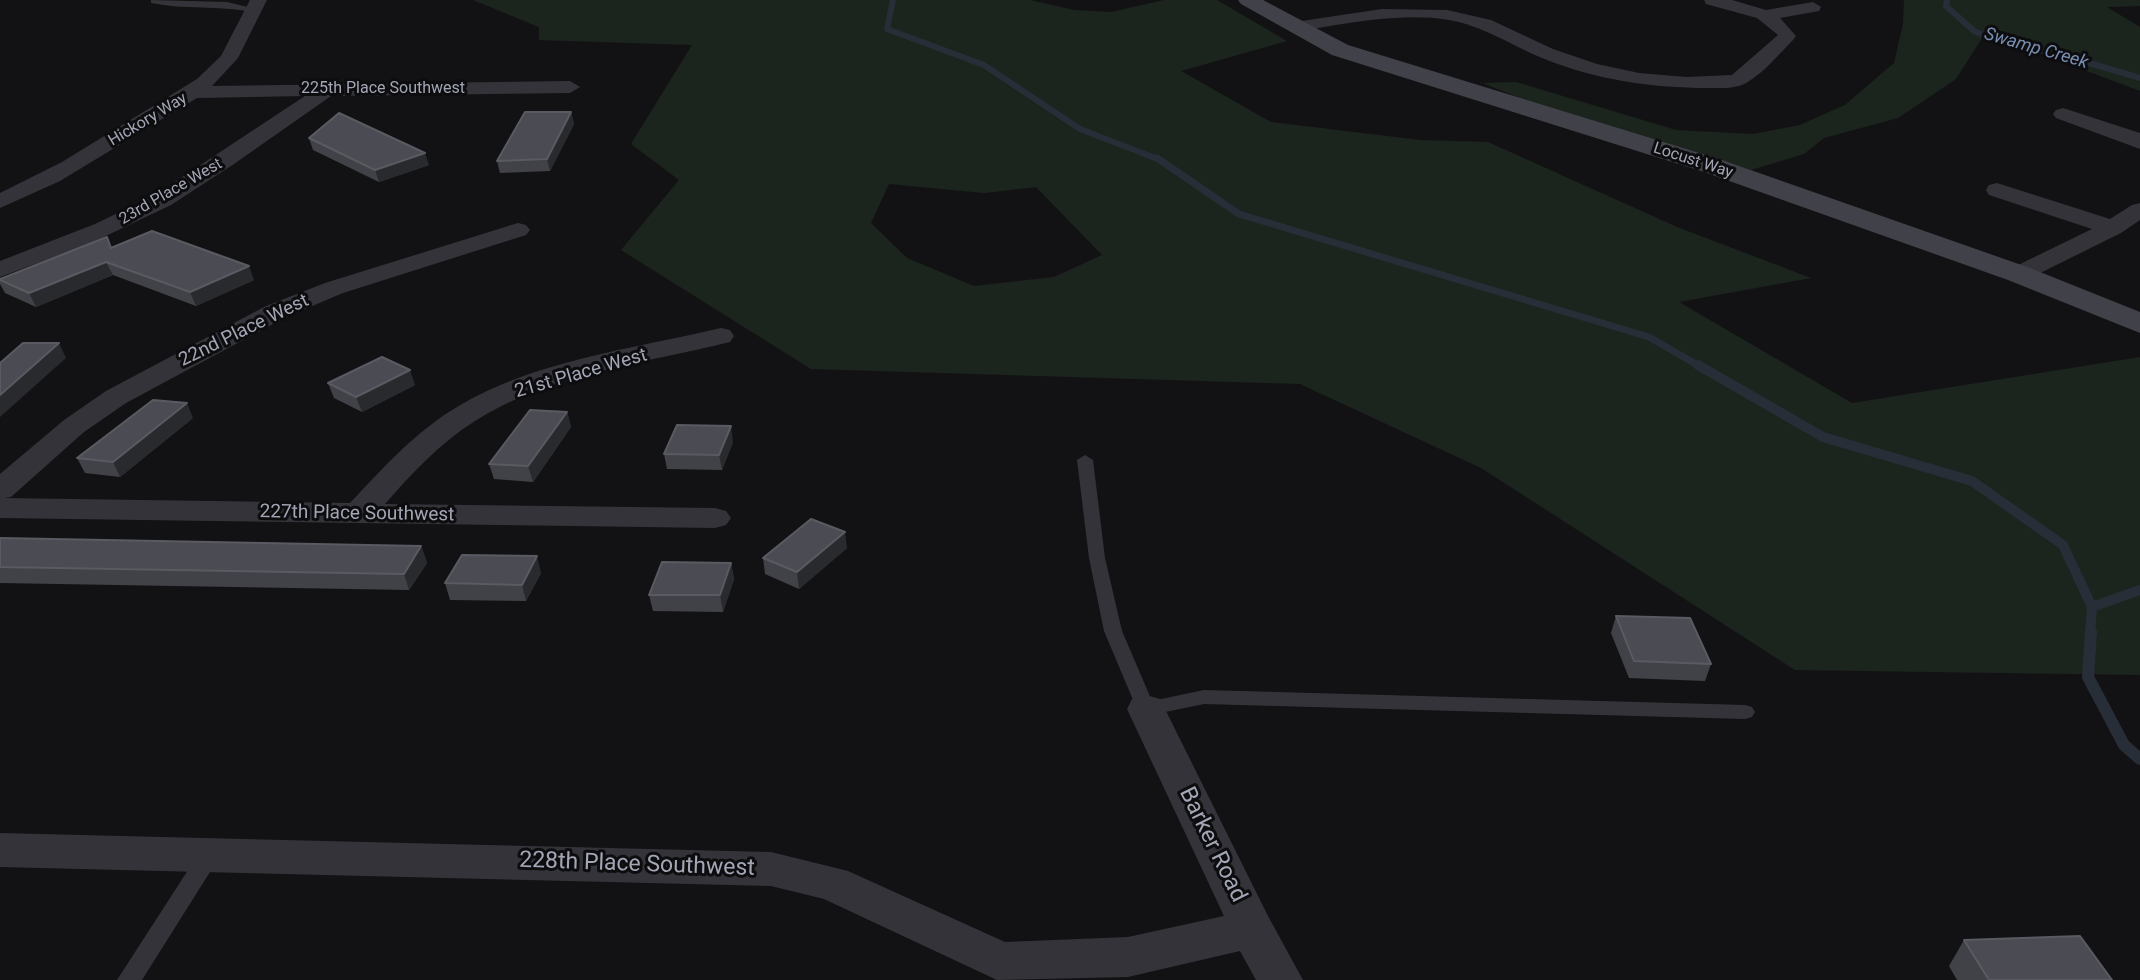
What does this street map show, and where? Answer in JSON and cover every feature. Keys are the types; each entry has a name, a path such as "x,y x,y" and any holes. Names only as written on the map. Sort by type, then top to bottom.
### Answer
{"main road":[{"name":"Locust Way","path":"1248,0 1339,50 1713,166 2019,274 2140,323"}],"street":[{"path":"1295,27 1404,10 1433,12 1468,18 1502,29 1528,44 1587,66 1646,79 1693,84 1738,80 1787,36 1779,23 1766,15 1712,0"},
{"name":"Hickory Way","path":"0,201 59,173 195,92 223,66 236,49 255,5"},
{"path":"1766,15 1813,7"},
{"name":"225th Place Southwest","path":"195,92 570,87"},
{"name":"23rd Place West","path":"0,270 89,236 161,201 220,164 328,89"},
{"path":"2063,114 2136,139 2140,143"},
{"path":"1997,190 2113,228"},
{"path":"2019,274 2113,228 2140,210"},
{"name":"22nd Place West","path":"0,490 74,426 116,397 275,312 334,288 518,230"},
{"name":"21st Place West","path":"358,514 403,464 438,434 485,403 553,378 721,336"},
{"name":"227th Place Southwest","path":"0,508 715,518"},
{"name":"Barker Road","path":"1146,709 1252,929 1280,980"},
{"name":"228th Place Southwest","path":"0,850 771,869 833,884 999,971 1128,957 1252,929"}],"lane":[{"path":"154,1 165,4 255,5"},
{"path":"1086,460 1097,558 1112,631 1146,709 1204,697 1745,712"},
{"path":"129,980 211,854"}],"shaded area":[{"path":"473,0 1030,0 1074,10 1111,12 1164,0 1217,0 1287,41 1181,71 1271,122 1420,140 1488,142 1677,227 1811,278 1679,302 1852,403 2140,357 2140,675 1795,670 1481,468 1300,384 811,369 621,250 679,180 631,144 692,45 539,40 539,27","holes":["889,184 984,193 1036,187 1102,255 1054,277 974,286 907,258 871,223"]},
{"path":"1904,0 2140,0 2140,6 2107,7 2140,27 2140,91 2004,40 1982,38 1956,79 1898,118 1824,138 1804,154 1751,170 1539,106 1483,83 1516,82 1676,130 1753,134 1800,125 1845,105 1894,63 1903,24"}],"building":[{"path":"525,112 571,112 547,159 497,161"},
{"path":"339,113 425,153 375,170 309,138"},
{"path":"152,231 249,266 190,292 106,262 29,293 0,280 107,237 111,248"},
{"path":"23,343 59,343 0,395 0,363"},
{"path":"382,357 410,370 356,397 328,383"},
{"path":"153,400 187,403 113,462 77,458"},
{"path":"530,410 567,412 528,466 489,464"},
{"path":"677,425 731,426 719,455 664,454"},
{"path":"811,519 845,532 797,572 763,558"},
{"path":"0,538 421,546 404,574 0,567"},
{"path":"462,555 537,556 522,585 445,583"},
{"path":"662,562 731,563 720,595 649,595"},
{"path":"1616,616 1690,618 1711,664 1634,661"},
{"path":"2080,936 2112,980 1989,980 1964,940"}],"waterway":[{"path":"893,0 887,29 984,65 1080,129 1160,160"},
{"name":"Swamp Creek","path":"1947,0 1946,6 1974,31 2000,42 2062,55 2140,78"},
{"path":"1160,160 1239,214 1649,337 1701,367"},
{"path":"1698,365 1823,437 1972,481 2063,545 2092,607"},
{"name":"Swamp Creek","path":"2092,607 2140,590"},
{"name":"Swamp Creek","path":"2090,634 2092,607"},
{"name":"Swamp Creek","path":"2091,632 2088,677 2124,745 2140,759"}]}
